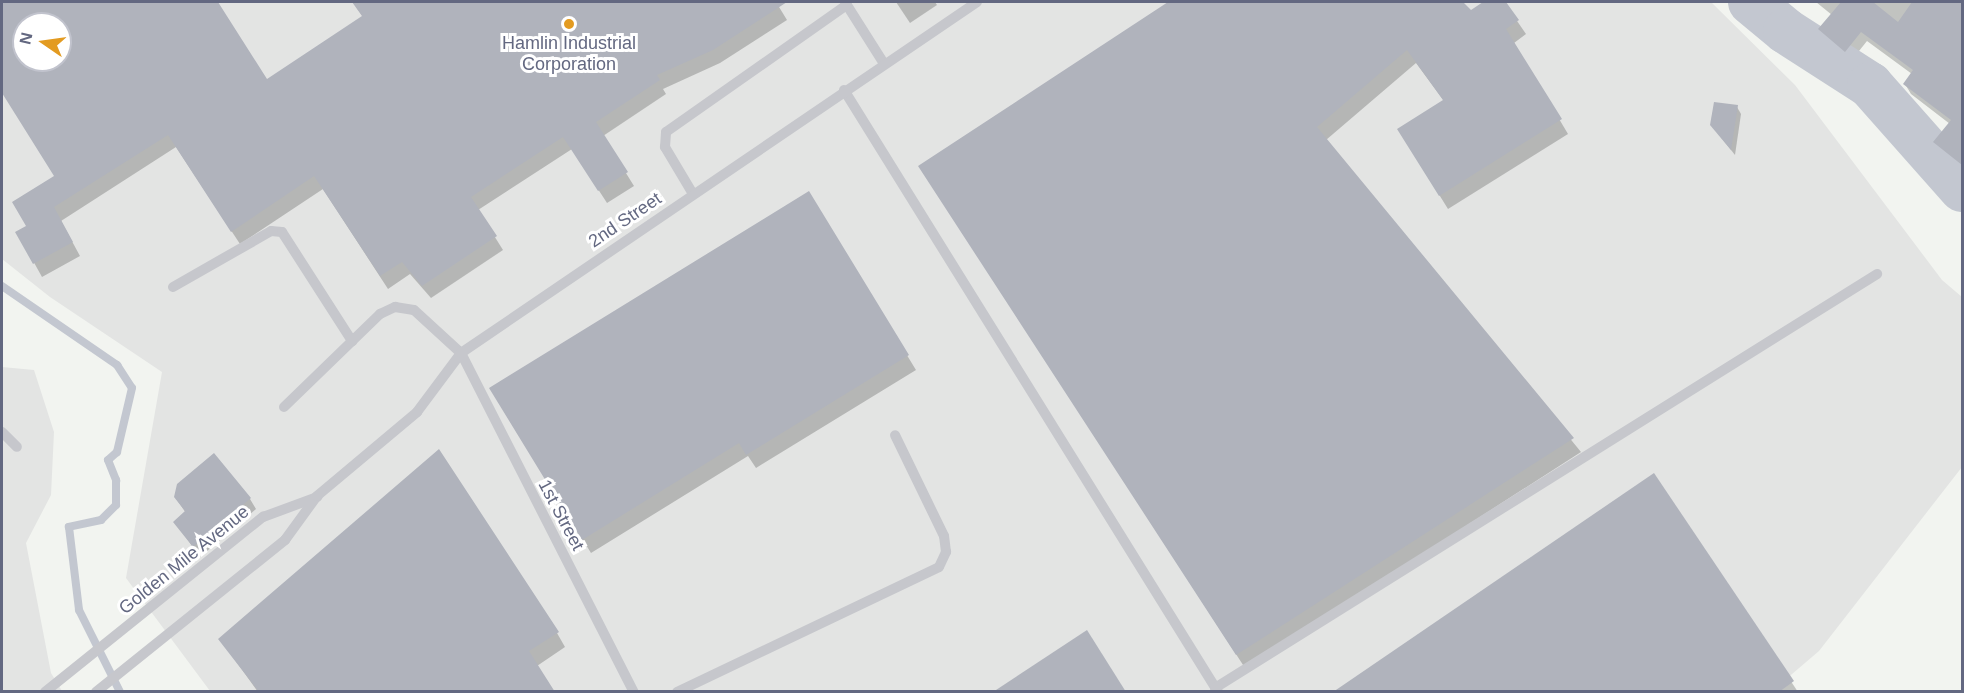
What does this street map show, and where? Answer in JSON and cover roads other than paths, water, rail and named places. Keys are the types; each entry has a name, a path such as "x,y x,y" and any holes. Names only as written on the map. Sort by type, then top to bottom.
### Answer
{"lane":[{"name":"2nd Street","path":"317,496 417,412 461,352 883,62 977,2"},
{"path":"693,194 665,147 666,132 846,3 883,62"},
{"path":"844,90 1217,690 1877,273"},
{"path":"172,287 271,231 282,232 352,341"},
{"path":"284,407 380,314 395,307 414,310 461,352"},
{"name":"1st Street","path":"461,352 634,692"},
{"path":"2,432 17,447"},
{"path":"682,690 939,567 946,552 944,536 895,435"},
{"path":"96,692 285,540 317,496"},
{"name":"Golden Mile Avenue","path":"48,689 263,517 317,496"}],"waterway":[{"path":"1751,2 1786,31 1870,85 1962,189"},
{"path":"2,286 117,365 132,388 117,452 108,460 116,480 116,505 101,520 69,527 79,610 120,692"}],"place":[{"name":"Hamlin Industrial Corporation","path":"569,24"}]}
